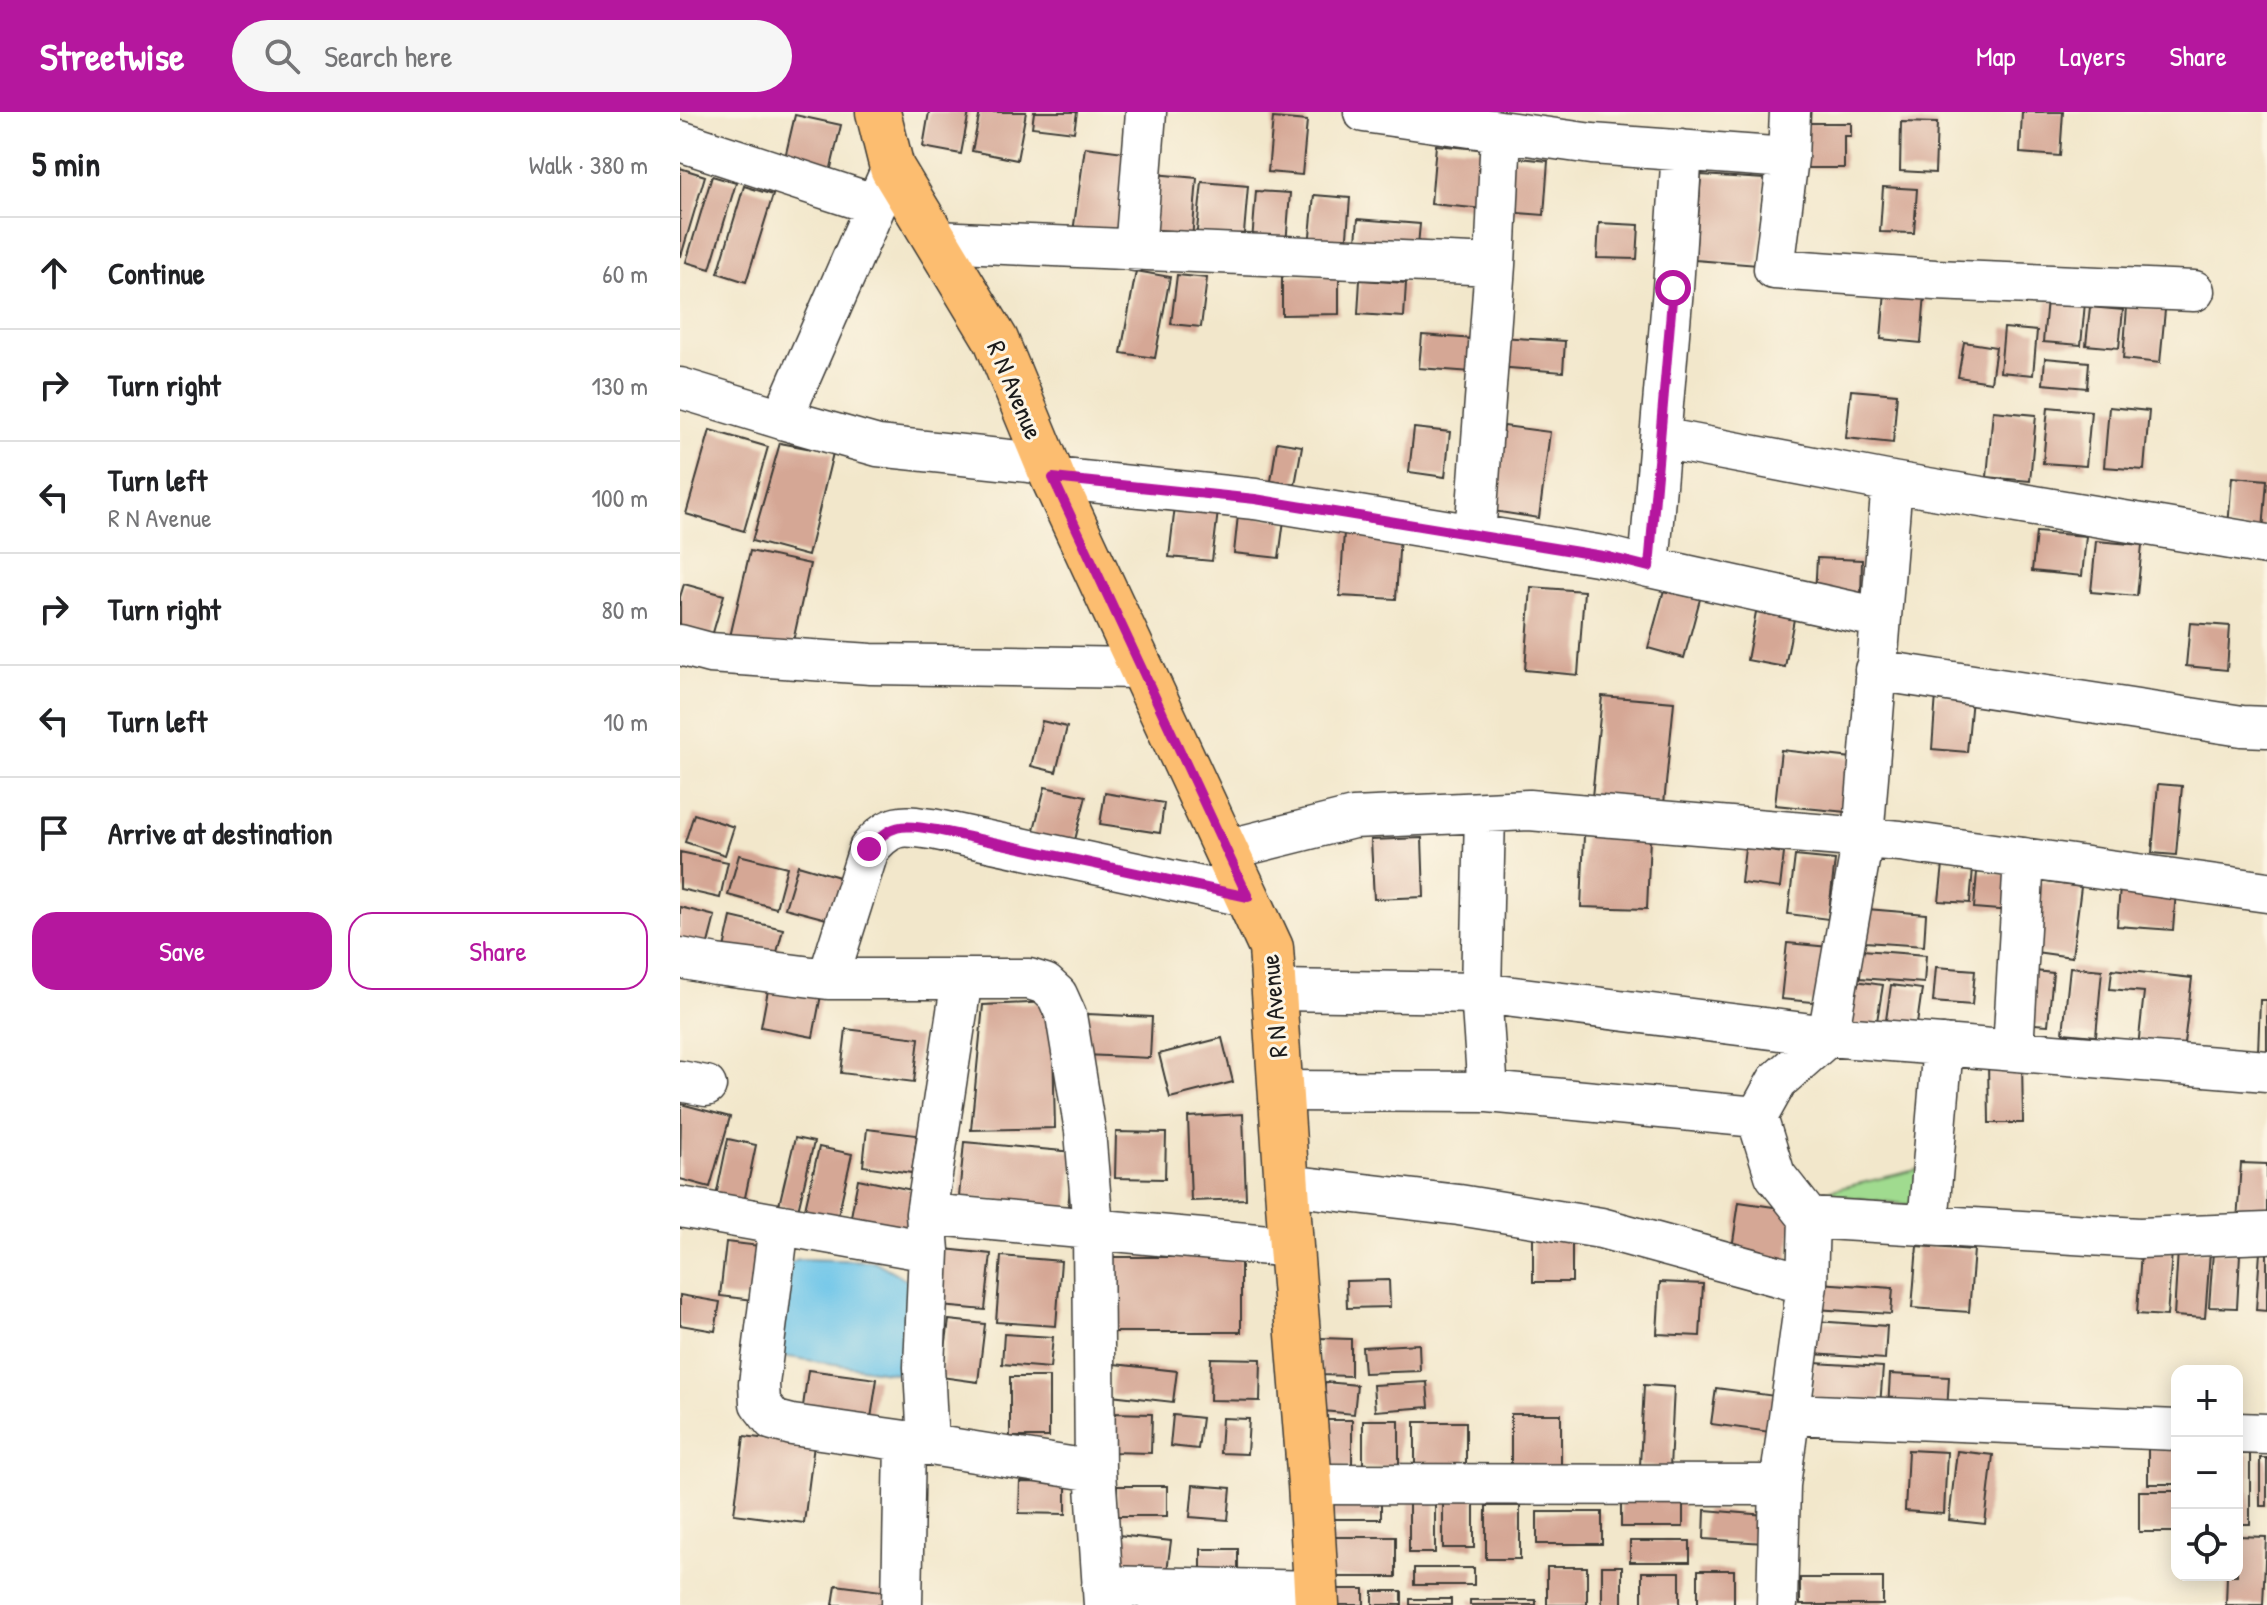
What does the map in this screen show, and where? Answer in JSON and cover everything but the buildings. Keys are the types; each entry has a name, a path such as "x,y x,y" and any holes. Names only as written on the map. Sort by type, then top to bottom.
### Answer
{"main road":[{"name":"R N Avenue","path":"878,112 884,187 936,241 996,340 1050,471 1271,948 1317,1598"}],"street":[{"path":"1135,251 1146,112"},
{"path":"1364,112 1592,144 1788,158"},
{"path":"1790,112 1788,158 1774,269 1935,280 2194,291"},
{"path":"1475,535 1495,265 1501,132"},
{"path":"680,141 884,187 782,419"},
{"path":"1649,567 1682,150"},
{"path":"936,241 1495,265"},
{"path":"680,388 878,446 1255,499 1609,557 1881,618"},
{"path":"1660,438 1892,482 2267,545"},
{"path":"1777,1605 1780,1485 1807,1284 1809,1218 1775,1175 1757,1117 1777,1081 1828,1036 1863,838 1892,482"},
{"path":"680,645 710,653 871,664 1141,668"},
{"path":"1875,670 2242,726 2267,727"},
{"path":"1226,850 1353,818 1529,810 1863,838 2267,892"},
{"path":"1485,812 1481,993 1488,1092"},
{"path":"828,979 869,849 880,835 903,825 1248,897"},
{"path":"2013,1050 2024,858"},
{"path":"680,958 828,979 1029,979 1045,984 1057,995 1066,1015 1083,1117 1093,1228 1095,1471 1103,1595 1317,1598"},
{"path":"902,1605 924,1367 927,1232 962,979"},
{"path":"1274,990 1481,993 1828,1036 2267,1071"},
{"path":"1928,1225 1943,1045"},
{"path":"1281,1091 1488,1092 1757,1117"},
{"path":"1287,1185 1459,1205 1601,1228 1807,1284"},
{"path":"680,1207 779,1225 927,1232 1093,1228 1291,1247"},
{"path":"1809,1218 2139,1238 2267,1233"},
{"path":"779,1225 759,1384 760,1403 773,1420 1095,1471"},
{"path":"1791,1414 2171,1430"},
{"path":"2243,1433 2267,1434"},
{"path":"1310,1484 1780,1485"}],"green space":[{"path":"1936,1165 1934,1208 1819,1193"}],"water":[{"path":"798,1259 874,1261 911,1282 901,1374 768,1354 780,1269"}],"route":[{"path":"869,849 880,835 903,825 1248,897 1053,478 1255,499 1609,557 1649,567 1673,288"}]}
